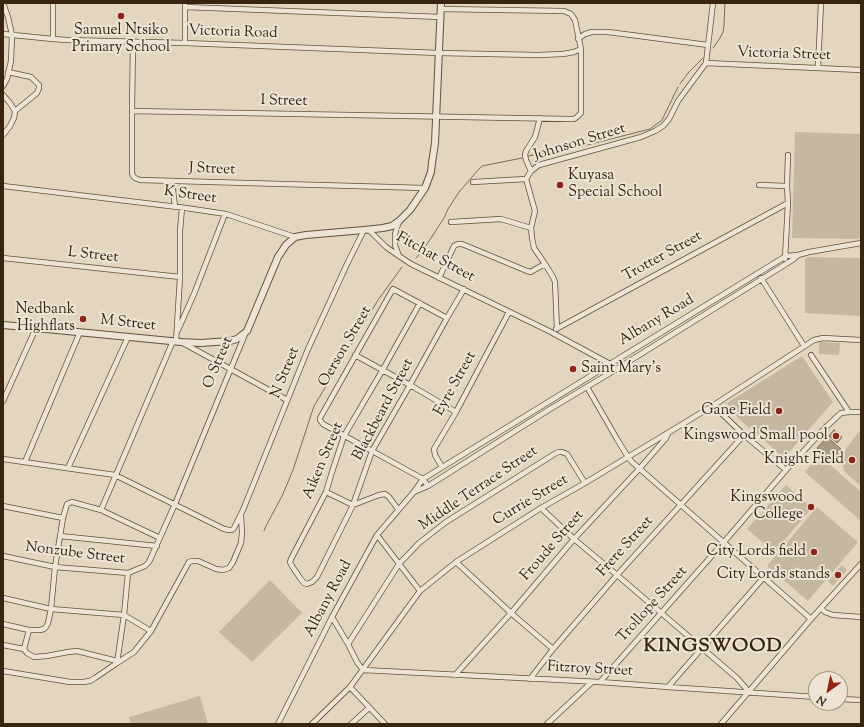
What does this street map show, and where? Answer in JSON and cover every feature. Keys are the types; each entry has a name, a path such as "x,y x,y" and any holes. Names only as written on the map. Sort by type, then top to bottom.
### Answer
{"street":[{"path":"3,3 12,35 11,60 7,79 3,86"},
{"path":"53,3 53,40"},
{"path":"706,63 712,3"},
{"path":"818,68 821,3"},
{"path":"185,5 185,43"},
{"name":"Victoria Road","path":"185,5 441,17"},
{"name":"Fitchat Street","path":"367,230 392,226 399,221 410,210 425,188 431,172 435,143 441,6"},
{"name":"I Street","path":"132,112 574,118 581,112 581,49 573,16 569,12 441,6"},
{"path":"578,39 585,34 592,32 608,32 708,45"},
{"name":"Victoria Road","path":"3,34 53,40 185,43 439,54 538,55 563,54 581,49"},
{"name":"J Street","path":"132,42 133,176 135,178 140,180 425,188"},
{"name":"Victoria Street","path":"706,63 861,70"},
{"name":"Johnson Street","path":"557,329 555,282 534,248 531,228 535,212 526,179 531,171 539,165 655,132 669,119 678,101 706,63"},
{"path":"8,72 31,77 39,85 37,93 14,111"},
{"path":"3,95 10,103 14,111 14,118 3,135"},
{"path":"531,171 525,155 535,137 540,118"},
{"path":"785,265 788,203 788,155"},
{"path":"473,182 526,179"},
{"path":"172,181 176,207"},
{"path":"759,185 787,186"},
{"name":"K Street","path":"3,186 225,214 295,238 306,235 367,230"},
{"name":"Trotter Street","path":"549,331 557,329 788,203"},
{"path":"101,510 115,475 177,342 182,208"},
{"path":"177,333 225,214"},
{"path":"451,222 501,219 531,228"},
{"path":"399,221 395,234 395,245 399,256"},
{"name":"Fitchat Street","path":"367,230 386,247 399,256 439,278 549,331 610,364 615,370"},
{"name":"N Street","path":"175,504 224,529 232,530 234,528 312,342 348,262 367,230"},
{"name":"O Street","path":"175,504 230,369 281,251 295,238"},
{"name":"Albany Road","path":"278,724 332,617 378,535 423,480 786,256 861,243"},
{"path":"439,278 454,246 458,244 462,244 531,272 545,264"},
{"name":"Albany Road","path":"413,493 428,486 550,409 785,265 798,255"},
{"name":"L Street","path":"3,258 180,277"},
{"path":"758,274 804,346"},
{"name":"Oerson Street","path":"344,436 323,424 320,418 355,355 393,289 420,303"},
{"name":"Blackbeard Street","path":"307,584 312,582 317,577 353,505 372,451 464,289"},
{"path":"420,303 447,318"},
{"name":"Aiken Street","path":"307,584 304,583 292,566 290,562 291,559 326,492 344,436 420,303"},
{"name":"Eyre Street","path":"442,467 435,455 434,449 456,412 509,312"},
{"path":"687,317 691,323"},
{"name":"M Street","path":"3,325 177,342 209,343 237,339 247,331"},
{"path":"3,401 36,328"},
{"path":"25,462 80,332"},
{"path":"68,468 128,337"},
{"name":"Currie Street","path":"312,724 350,687 420,591 456,562 541,508 714,405 814,340 823,338 861,340"},
{"path":"649,340 654,346"},
{"path":"177,342 287,400"},
{"path":"355,355 456,412"},
{"path":"812,355 848,412 861,412"},
{"path":"587,387 628,457 811,619"},
{"path":"546,403 550,409"},
{"path":"714,405 744,435 786,470"},
{"name":"Trollope Street","path":"600,682 786,470 837,417 848,412"},
{"name":"Froude Street","path":"455,675 511,613 574,539 640,468 666,438 669,432"},
{"name":"Frere Street","path":"530,679 553,649 617,575 744,435"},
{"path":"344,436 423,480 428,486"},
{"path":"470,450 474,457"},
{"name":"Middle Terrace Street","path":"348,644 399,564 420,543 446,522 556,453 562,452 567,454 585,483"},
{"path":"3,459 115,475 175,504"},
{"path":"326,492 353,505 385,494 398,509"},
{"path":"3,624 29,630 40,630 46,627 51,608 62,518 66,505 69,503 72,502 101,510 160,538"},
{"name":"Nonzube Street","path":"3,556 55,566 128,573 145,566 149,562 175,504"},
{"path":"3,506 62,518"},
{"path":"541,508 574,539 737,678 749,692"},
{"path":"3,671 70,682 83,682 95,678 134,652 151,631 189,562 198,561 216,569 223,570 233,562 241,543 241,513"},
{"path":"378,535 420,591"},
{"path":"60,536 157,546"},
{"path":"456,562 511,613 553,649"},
{"path":"721,724 811,619 861,564"},
{"path":"117,662 128,573"},
{"path":"668,688 701,648 764,577"},
{"path":"3,598 51,608 124,615 151,631"},
{"path":"821,608 825,612 833,615 861,617"},
{"path":"332,617 363,670"},
{"path":"24,649 29,630"},
{"path":"3,644 24,649 24,651 34,657 77,651 117,662"},
{"name":"Fitzroy Street","path":"363,670 600,682 668,688 808,696"},
{"path":"547,724 592,682"},
{"path":"350,687 385,724"},
{"path":"848,699 861,700"},
{"path":"351,724 369,708"}],"shaded area":[{"path":"795,132 861,134 861,238 792,238"},
{"path":"808,257 861,258 861,316 805,313 805,259"},
{"path":"819,342 840,343 839,355 819,354"},
{"name":"Gane Field","path":"802,356 833,402 784,458 738,418 727,403"},
{"name":"Kingswood Small pool","path":"834,430 842,437 837,443 829,436"},
{"name":"Knight Field","path":"861,430 861,486 844,470 842,458 845,450"},
{"path":"827,437 842,450 832,461 817,448"},
{"path":"819,455 861,492 861,521 805,472"},
{"path":"786,485 812,508 774,552 747,529"},
{"name":"City Lords field","path":"817,507 858,542 808,601 767,566"},
{"name":"City Lords stands","path":"842,565 847,570 833,586 828,581"},
{"path":"270,580 302,613 252,662 219,632"},
{"path":"200,696 208,724 131,724 129,717"}],"waterway":[{"path":"713,48 723,32 725,3"},
{"path":"680,84 688,73 703,58"},
{"path":"528,156 579,147 650,129 662,120 678,87"},
{"path":"416,258 431,238 459,192 482,166 522,158"},
{"path":"264,531 282,496 293,470 314,406 378,300 402,267"}],"place":[{"name":"Samuel Ntsiko Primary School","path":"121,16"},
{"name":"Kuyasa Special School","path":"560,185"},
{"name":"Nedbank Highflats","path":"83,319"},
{"name":"Saint Mary's","path":"573,369"},
{"name":"Gane Field","path":"779,411"},
{"name":"Kingswood Small pool","path":"836,436"},
{"name":"Knight Field","path":"852,460"},
{"name":"Kingswood College","path":"811,507"},
{"name":"City Lords field","path":"814,552"},
{"name":"City Lords stands","path":"838,575"}],"district":[{"name":"KINGSWOOD","path":"713,648"}]}
